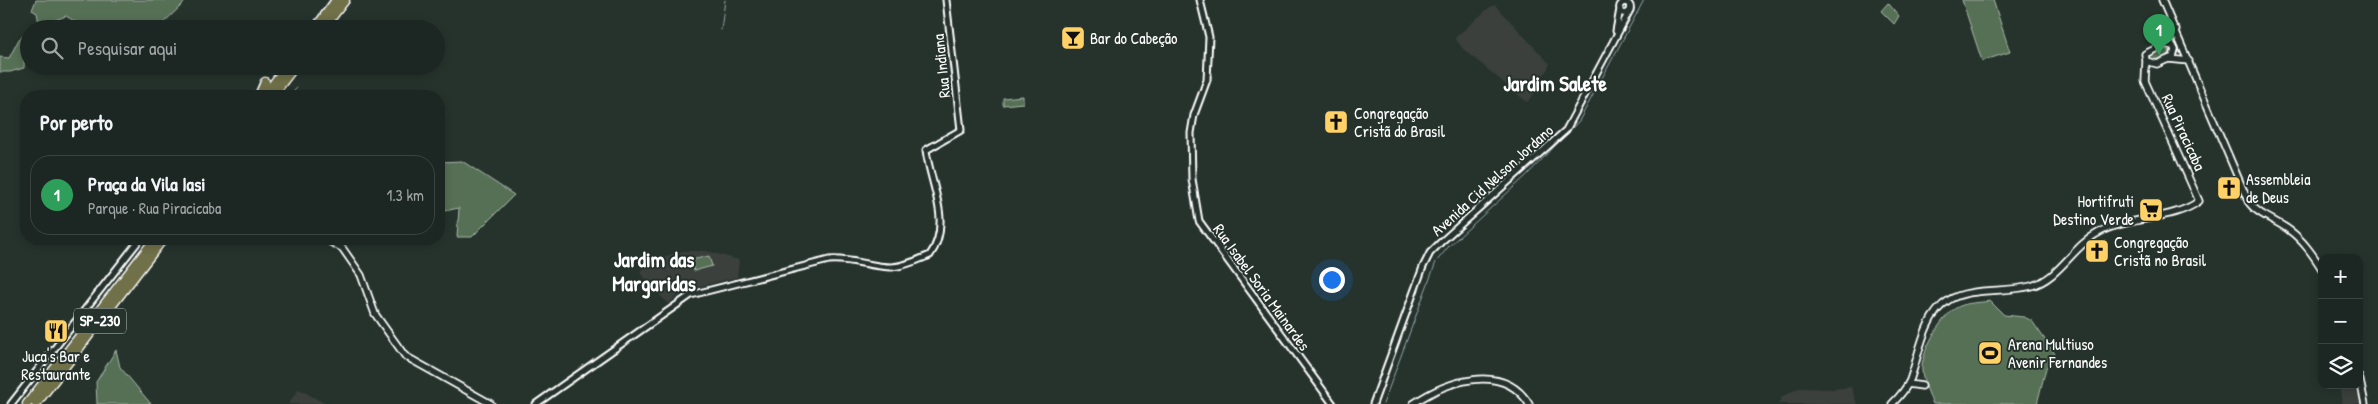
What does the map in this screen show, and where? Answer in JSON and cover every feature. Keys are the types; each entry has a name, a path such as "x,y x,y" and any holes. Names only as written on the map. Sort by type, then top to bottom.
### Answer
{"highway":[{"path":"322,20 336,0"},
{"path":"330,20 345,0"},
{"path":"269,90 280,75"},
{"path":"277,90 288,75"},
{"path":"262,90 265,82"},
{"name":"SP-230","path":"27,404 150,245"},
{"name":"SP-230","path":"36,404 158,245"}],"main road":[{"path":"2162,0 2250,204 2289,230 2318,262"},
{"path":"2176,29 2173,38 2167,44 2147,51 2145,54 2149,63 2170,58 2189,61"},
{"path":"2170,58 2177,54 2179,37"},
{"path":"2167,44 2179,47 2185,51"},
{"path":"2167,44 2175,50 2170,58"},
{"name":"Rua Piracicaba","path":"1908,384 1926,328 1939,308 1950,300 1962,294 2033,286 2046,278 2097,233 2109,228 2187,208 2199,201 2145,81 2149,63"},
{"path":"336,245 342,248"},
{"path":"340,245 361,275 375,314 405,356 491,404"},
{"path":"1413,404 1452,383 1474,379 1493,380 1518,389 1529,404"},
{"path":"1892,404 1908,384 1922,386"},
{"path":"2362,389 2365,404"}],"street":[{"name":"Rua Indiana","path":"536,404 691,295 821,261 843,259 893,267 908,264 930,255 939,237 941,221 926,150 960,130 946,0"},
{"name":"Rua Isabel Soria Mainardes","path":"1200,0 1209,37 1208,75 1205,89 1194,115 1191,133 1192,179 1196,214 1206,233 1333,404"},
{"name":"Avenida Cid Nelson Jordano","path":"1373,404 1430,253 1566,130 1635,0"},
{"path":"1627,1 1630,11 1623,13 1620,5 1627,1"},
{"name":"Avenida Cid Nelson Jordano","path":"1616,34 1620,9"},
{"path":"11,404 135,245"}],"shaded area":[{"path":"1495,5 1550,64 1534,94 1527,102 1463,49 1455,38 1490,7"},
{"path":"683,251 706,251 739,260 737,277 685,290 668,304 641,274 641,270 656,260 673,278 656,259"},
{"path":"1851,387 1857,404 1778,404 1783,396 1799,388 1833,389"},
{"path":"299,389 326,404 288,404"},
{"path":"2342,389 2356,389 2360,404 2342,404 2340,391"}],"green space":[{"path":"36,0 187,0 166,20 72,20 66,16 55,20 38,20 37,13 32,10"},
{"path":"1962,0 1993,0 2010,52 1982,61"},
{"path":"1888,3 1899,16 1894,24 1881,11"},
{"path":"19,39 20,69 0,72 0,57 9,58"},
{"path":"2166,49 2170,51 2170,54 2151,61 2148,56"},
{"path":"1023,96 1023,103 1003,105 1003,98"},
{"path":"462,161 514,195 472,237 457,237 459,208 445,211 445,162"},
{"path":"709,256 712,266 694,271 691,260"},
{"name":"Arena Multiuso Avenir Fernandes","path":"1990,301 2004,315 2024,317 2032,321 2055,354 2046,368 2037,404 1933,404 1925,384 1922,364 1933,336 1944,319 1956,308"},
{"path":"116,350 120,367 151,404 97,404 96,382"}],"waterway":[{"path":"721,30 725,0"},
{"path":"1383,404 1436,262 1449,246 1526,176 1579,121 1644,0"}],"place":[{"name":"Bar do Cabeção","path":"1073,38"},
{"name":"Praça da Vila Iasi","path":"2159,55"},
{"name":"Congregação Cristã do Brasil","path":"1336,122"},
{"name":"Assembleia de Deus","path":"2229,188"},
{"name":"Hortifruti Destino Verde","path":"2151,210"},
{"name":"Congregação Cristã no Brasil","path":"2097,251"},
{"name":"Juca's Bar e Restaurante","path":"56,331"},
{"name":"Arena Multiuso Avenir Fernandes","path":"1990,353"}],"district":[{"name":"Jardim Salete","path":"1555,84"},
{"name":"Jardim das Margaridas","path":"654,272"}]}
